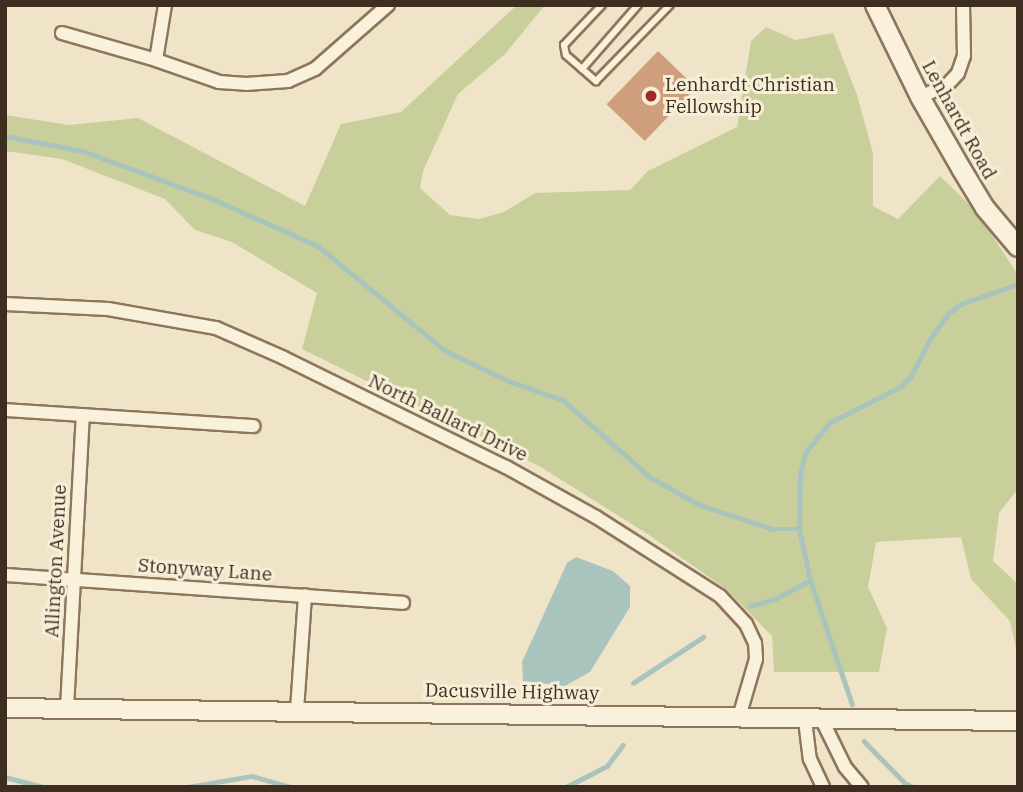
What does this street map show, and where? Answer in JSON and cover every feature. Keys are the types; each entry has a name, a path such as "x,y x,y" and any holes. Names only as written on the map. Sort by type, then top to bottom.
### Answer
{"main road":[{"name":"Lenhardt Road","path":"875,5 920,97 985,208 1018,247"},
{"name":"Dacusville Highway","path":"5,708 297,710 813,720 1018,720"}],"street":[{"path":"156,60 165,5"},
{"path":"62,33 156,60 219,82 246,84 288,80 316,68 388,5"},
{"path":"920,97 947,85 958,73 964,56 963,5"},
{"name":"North Ballard Drive","path":"5,304 108,309 216,328 284,358 506,467 596,516 720,596 746,624 755,643 756,659 740,717"},
{"path":"5,410 253,426"},
{"name":"Allington Avenue","path":"67,708 83,415"},
{"name":"Stonyway Lane","path":"5,575 403,603"},
{"path":"297,710 305,595"},
{"path":"813,720 810,759 823,787"},
{"path":"813,720 862,787"}],"lane":[{"path":"602,5 564,45 566,55 596,81 601,79 670,5"},
{"path":"582,69 638,5"}],"green space":[{"path":"517,5 545,5 505,54 458,94 423,171 420,188 450,215 479,219 504,212 535,193 630,190 648,171 737,127 751,41 766,27 795,40 833,33 857,95 873,153 873,206 898,219 940,176 977,212 1018,275 1018,489 999,513 993,561 1018,584 1018,658 1010,621 971,579 961,537 876,542 868,587 887,628 879,672 774,672 772,636 726,589 649,535 541,467 302,349 317,293 232,242 195,230 165,199 62,159 5,151 5,115 69,125 138,118 305,206 341,124 401,112"}],"water":[{"path":"576,557 613,571 630,586 630,607 590,672 565,686 523,681 522,662 567,563"}],"building":[{"name":"Lenhardt Christian Fellowship","path":"658,51 696,88 645,141 607,104"}],"waterway":[{"path":"5,136 83,151 213,199 318,246 446,351 511,382 563,400 650,477 700,505 773,529 799,529"},
{"path":"852,705 810,580 799,529 800,475 805,453 829,423 900,387 911,376 930,339 948,314 961,304 1018,284"},
{"path":"750,606 775,599 810,580"},
{"path":"633,683 703,637"},
{"path":"864,741 905,783 913,787"},
{"path":"566,787 607,766 623,745"},
{"path":"188,787 252,776 291,787"},
{"path":"5,777 44,787"}],"place":[{"name":"Lenhardt Christian Fellowship","path":"651,96"}]}
